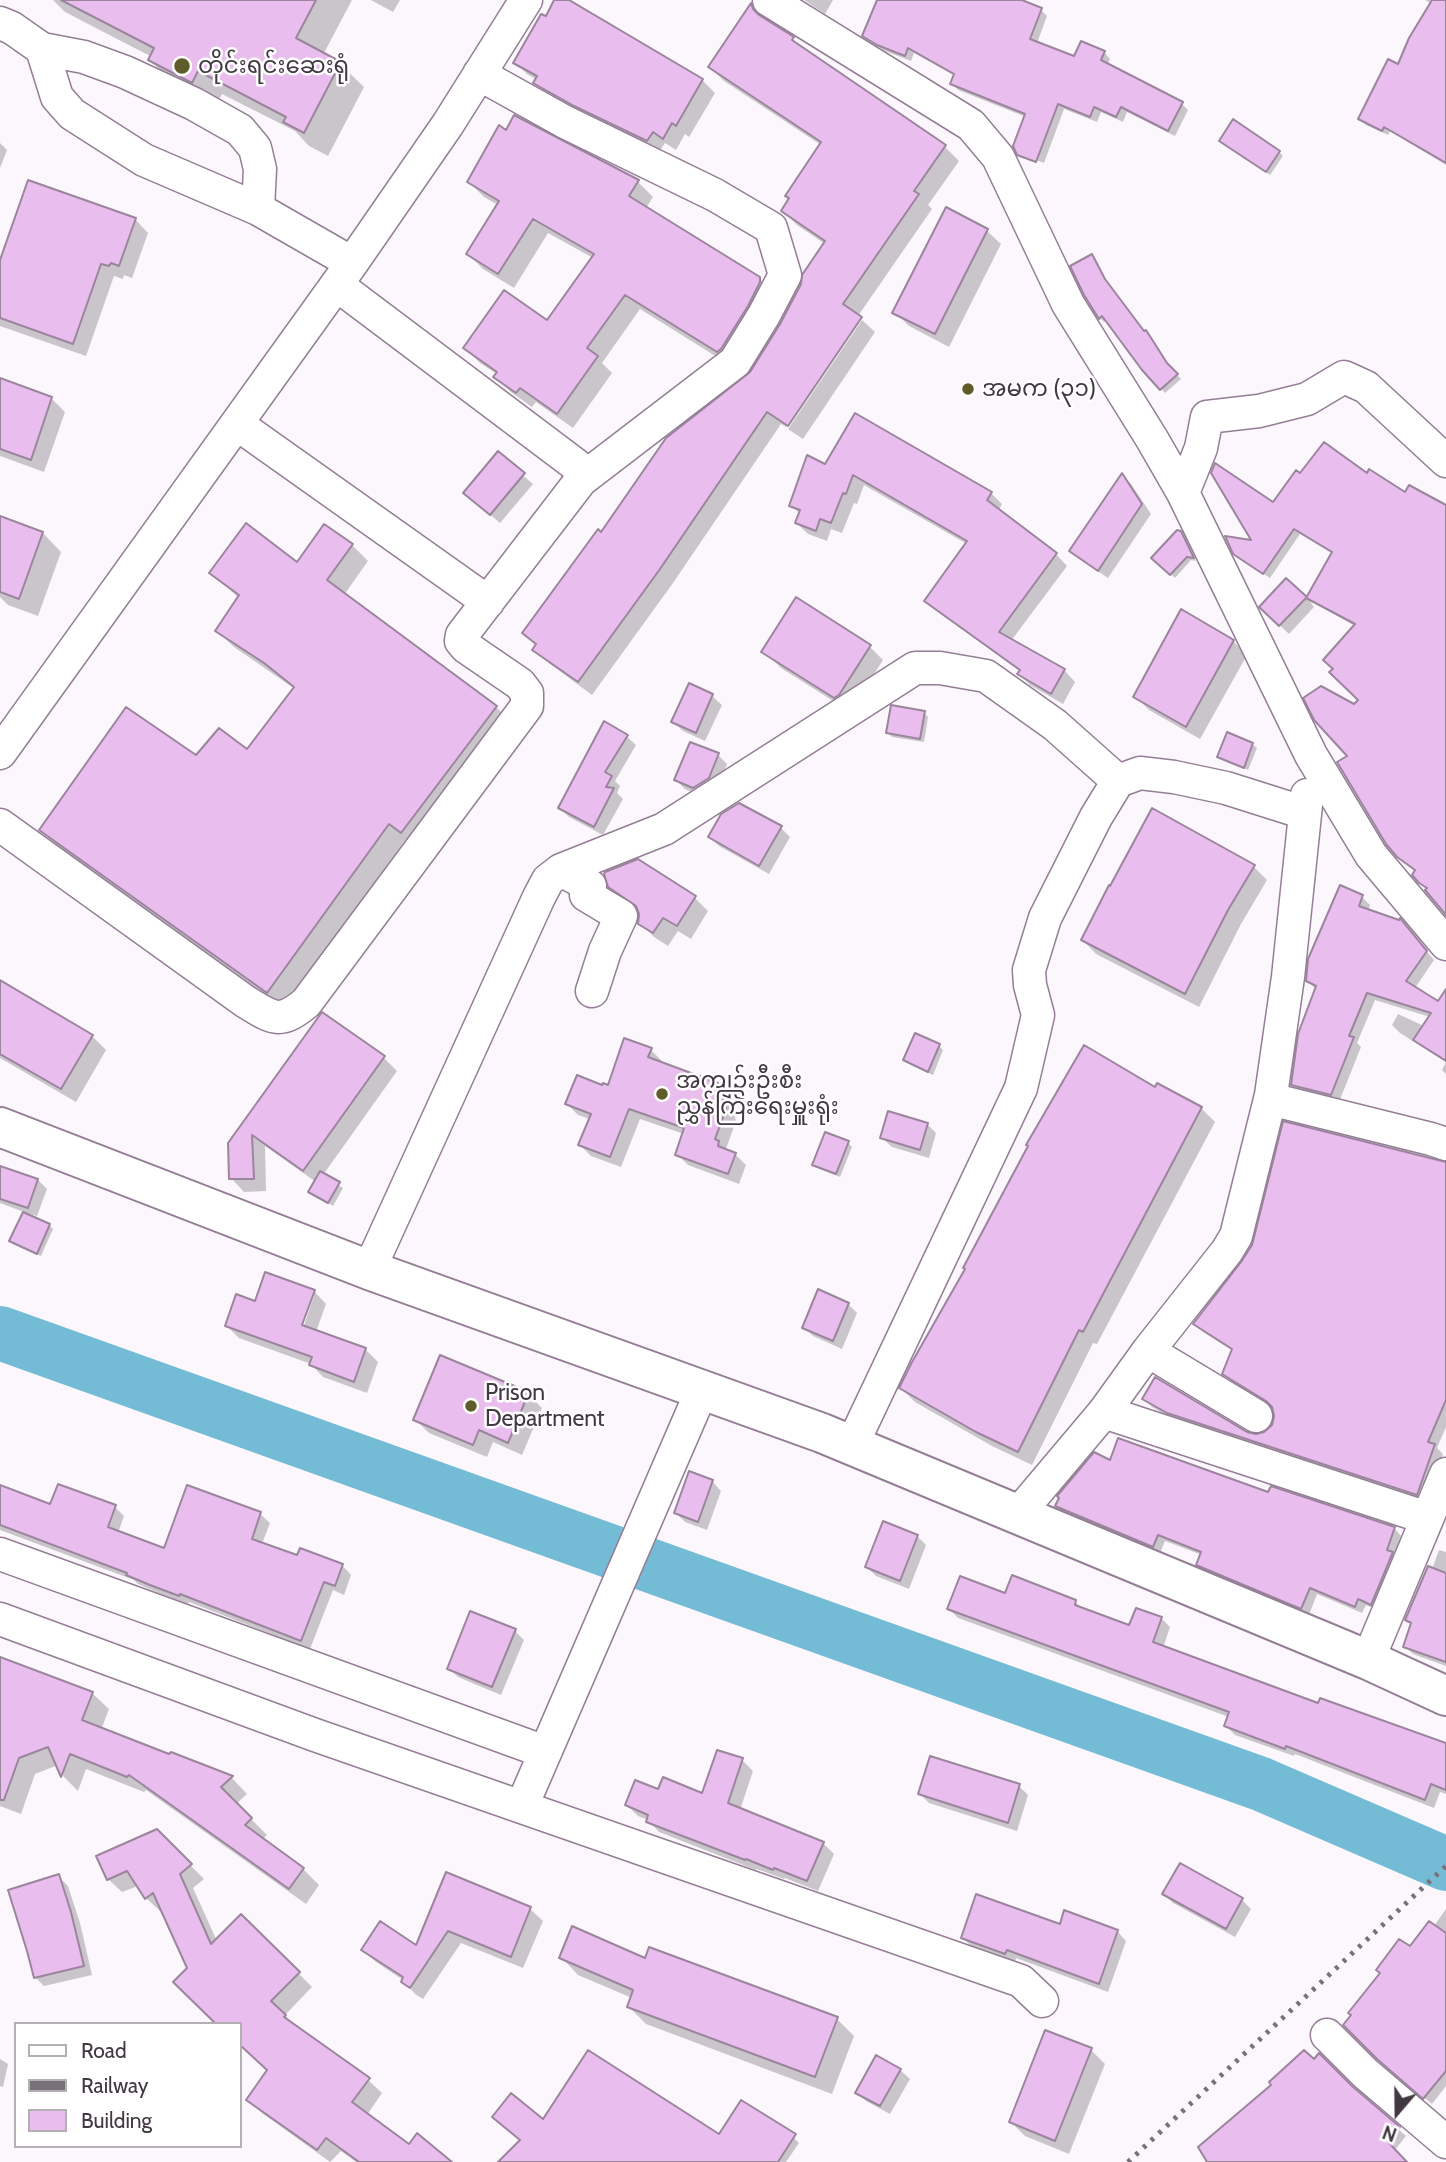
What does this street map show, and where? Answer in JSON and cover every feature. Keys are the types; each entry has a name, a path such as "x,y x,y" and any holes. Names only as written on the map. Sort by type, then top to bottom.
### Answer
{"street":[{"path":"0,752 345,274 447,124 526,0"},
{"path":"769,0 971,125 998,157 1068,304 1183,494 1311,755 1371,855 1446,944"},
{"path":"0,23 12,28 42,50 84,57 125,72 194,104 240,130 256,148 260,169 258,209"},
{"path":"42,50 57,97 72,114 144,160 258,209 345,274 576,465 583,472 581,480"},
{"path":"0,825 246,1002 271,1017 291,1016 306,1003 527,706 527,694 520,684 466,647 461,641 462,635 581,480 735,362 764,316 785,275 771,228 715,195 565,122 479,74"},
{"path":"1183,494 1201,448 1207,417 1259,411 1307,398 1344,377 1366,387 1446,461"},
{"path":"237,424 488,602"},
{"path":"369,1270 539,897 548,880 561,870 664,829 915,668 940,668 986,676 1055,725 1118,781"},
{"path":"1018,1514 1104,1412 1147,1350 1227,1251 1236,1236 1270,1099 1288,977 1311,755"},
{"path":"852,1445 1021,1088 1038,1015 1029,970 1045,918 1096,817 1118,781 1140,773 1174,777 1226,788 1305,813"},
{"path":"561,870 590,886 586,895 621,916 605,951 592,991"},
{"path":"1270,1099 1446,1144"},
{"path":"0,1127 369,1270 852,1445 1368,1660 1446,1696"},
{"path":"1147,1350 1256,1416"},
{"path":"522,1806 702,1390"},
{"path":"1104,1412 1427,1518"},
{"path":"1368,1660 1446,1474"},
{"path":"0,1554 545,1752"},
{"path":"0,1619 315,1735 1021,1981 1042,2001"},
{"path":"1327,2035 1365,2073 1446,2141"}],"building":[{"path":"61,0 316,0 296,38 341,62 304,133 283,122 286,117 198,71 192,83 148,60 154,48"},
{"path":"554,0 569,0 703,79 676,126 672,123 663,139 653,132 647,141 574,106 533,83 537,76 513,63 541,14 546,16"},
{"path":"877,0 1022,0 1042,8 1030,39 1074,56 1081,41 1105,51 1101,60 1183,102 1168,131 1121,107 1116,117 1094,107 1090,117 1058,104 1036,162 1017,155 1013,146 1025,114 950,84 954,74 908,48 905,56 862,36"},
{"path":"1432,0 1446,0 1446,163 1384,127 1382,131 1358,119 1388,59 1398,64 1409,38"},
{"path":"751,3 759,15 794,37 792,40 946,145 914,191 919,194 843,304 862,317 788,426 767,412 660,569 578,682 532,650 536,644 522,633 598,529 601,532 666,438 750,372 780,324 801,284 802,275 825,241 781,211 789,198 785,196 821,142 708,67"},
{"path":"514,115 639,180 629,196 760,277 748,306 721,349 717,352 625,295 587,348 598,356 557,414 520,388 516,393 493,377 497,372 463,348 504,290 547,320 594,254 533,219 498,274 466,254 499,201 467,182 499,125 506,130"},
{"path":"1233,119 1280,151 1266,172 1219,141"},
{"path":"28,180 136,218 119,266 101,264 73,344 0,318 0,260"},
{"path":"946,207 988,229 935,334 892,313"},
{"path":"1092,254 1105,279 1178,374 1160,390 1102,316 1099,319 1084,295 1070,266"},
{"path":"0,378 52,397 31,460 0,449"},
{"path":"855,413 992,492 987,500 1057,553 999,632 1065,669 1051,694 1017,674 1020,670 924,601 967,541 853,475 831,523 820,519 816,531 795,523 800,510 789,506 807,455 825,464"},
{"path":"1324,442 1367,473 1369,469 1405,492 1409,485 1446,505 1446,915 1425,890 1427,888 1412,875 1415,870 1397,857 1386,844 1337,762 1347,756 1314,720 1303,698 1321,686 1354,704 1358,700 1329,672 1333,669 1323,660 1355,624 1306,598 1332,552 1294,529 1263,574 1233,554 1225,536 1251,540 1211,473 1215,463 1273,502 1296,470 1300,473"},
{"path":"498,451 525,473 490,515 463,493"},
{"path":"1122,473 1142,504 1098,571 1069,551"},
{"path":"0,516 43,532 19,599 0,592"},
{"path":"246,523 297,562 324,524 353,544 327,580 497,706 401,833 389,824 267,993 39,830 126,707 196,755 219,728 247,749 294,687 264,663 215,631 239,595 209,573"},
{"path":"1177,530 1181,531 1194,558 1187,557 1170,575 1151,558"},
{"path":"1286,578 1307,597 1279,626 1259,607"},
{"path":"796,597 871,645 839,695 834,698 761,652"},
{"path":"1181,609 1234,640 1186,727 1133,697"},
{"path":"689,683 713,694 696,733 671,722"},
{"path":"891,705 925,711 920,739 886,733"},
{"path":"604,721 628,735 605,772 612,776 606,787 614,788 594,827 558,808"},
{"path":"1227,732 1253,743 1244,768 1217,757"},
{"path":"690,742 719,753 709,778 693,788 674,780"},
{"path":"739,803 782,826 759,866 708,837 721,814"},
{"path":"1152,808 1255,865 1228,910 1185,994 1081,940"},
{"path":"638,859 696,896 677,926 663,918 653,933 638,924 636,906 608,887 605,872"},
{"path":"1340,885 1363,895 1359,906 1399,920 1400,918 1427,951 1406,981 1438,1001 1446,989 1446,1061 1413,1040 1431,1013 1367,993 1349,1036 1354,1037 1331,1095 1291,1085 1298,1034 1316,986 1306,981 1308,959"},
{"path":"0,980 93,1035 61,1089 0,1054"},
{"path":"322,1012 385,1056 303,1171 252,1135 254,1179 229,1179 228,1143"},
{"path":"915,1033 940,1044 928,1072 903,1060"},
{"path":"624,1038 652,1048 648,1057 718,1083 726,1109 715,1139 719,1141 718,1146 736,1153 728,1174 675,1155 684,1128 629,1109 610,1157 578,1145 591,1114 565,1104 577,1075 608,1085"},
{"path":"1084,1045 1155,1087 1157,1083 1202,1107 1083,1332 1079,1330 1018,1452 976,1432 899,1388 965,1269 963,1268 1028,1146 1026,1145"},
{"path":"888,1111 928,1123 920,1150 880,1138"},
{"path":"1283,1121 1446,1162 1446,1400 1428,1442 1435,1444 1417,1495 1167,1413 1142,1399 1155,1377 1247,1432 1264,1432 1272,1425 1272,1407 1222,1374 1232,1349 1193,1324 1252,1245"},
{"path":"825,1132 849,1141 836,1174 812,1165"},
{"path":"0,1166 38,1179 28,1208 0,1199"},
{"path":"320,1171 340,1182 328,1203 308,1192"},
{"path":"23,1212 50,1224 37,1254 9,1241"},
{"path":"265,1272 315,1290 302,1325 366,1348 354,1382 309,1365 312,1357 225,1326 236,1294 255,1301"},
{"path":"818,1289 849,1303 833,1341 802,1328"},
{"name":"Prison Department","path":"440,1355 529,1392 508,1443 479,1430 473,1445 413,1420"},
{"path":"1118,1438 1268,1492 1271,1486 1395,1527 1387,1550 1393,1552 1371,1605 1358,1599 1355,1607 1310,1588 1301,1609 1196,1565 1201,1552 1158,1535 1153,1547 1055,1506 1059,1498 1057,1496 1094,1452 1110,1460"},
{"path":"689,1471 713,1480 698,1522 674,1513"},
{"path":"58,1484 116,1505 108,1527 164,1548 187,1485 261,1512 252,1539 297,1555 300,1548 343,1564 335,1586 324,1582 301,1641 0,1525 0,1485 50,1504"},
{"path":"883,1521 918,1535 900,1581 865,1567"},
{"path":"1428,1566 1446,1573 1446,1662 1403,1647 1411,1623 1405,1620"},
{"path":"1012,1575 1076,1600 1075,1605 1129,1625 1136,1608 1162,1617 1153,1642 1318,1703 1320,1698 1446,1743 1446,1790 1431,1784 1425,1800 1286,1746 1285,1749 1224,1726 1229,1712 947,1609 960,1576 1005,1593"},
{"path":"470,1611 516,1629 492,1687 447,1669"},
{"path":"0,1657 93,1692 82,1720 233,1776 221,1787 252,1818 245,1825 304,1868 289,1889 129,1775 127,1777 70,1754 61,1777 48,1747 19,1758 4,1800 0,1800"},
{"path":"717,1750 743,1758 728,1803 824,1842 807,1881 646,1822 648,1815 625,1805 635,1780 658,1789 663,1777 702,1793"},
{"path":"930,1756 1020,1784 1008,1823 918,1794"},
{"path":"157,1829 192,1864 180,1874 211,1944 241,1914 300,1972 271,2001 286,2015 284,2017 370,2078 352,2102 409,2144 417,2133 452,2162 359,2162 326,2138 317,2150 246,2100 267,2070 242,2047 242,2022 214,2022 173,1982 187,1968 153,1893 145,1899 127,1871 107,1880 96,1856"},
{"path":"1180,1863 1243,1898 1226,1929 1162,1894"},
{"path":"446,1872 531,1907 511,1957 448,1931 410,1988 401,1982 403,1977 361,1950 380,1921 416,1945"},
{"path":"59,1874 84,1966 34,1978 8,1890"},
{"path":"976,1894 1060,1924 1064,1910 1118,1930 1099,1984 1007,1950 1005,1954 961,1938"},
{"path":"1429,1921 1446,1933 1446,2071 1423,2099 1343,2025 1351,2015 1348,2013 1380,1973 1376,1970 1399,1939 1410,1946"},
{"path":"572,1926 645,1958 649,1947 838,2017 815,2077 627,2007 633,1990 559,1958"},
{"path":"1045,2030 1092,2048 1055,2141 1009,2122"},
{"path":"588,2050 719,2134 741,2100 796,2134 778,2162 498,2162 520,2140 492,2117 511,2093 543,2119"},
{"path":"1304,2050 1314,2059 1319,2053 1352,2086 1400,2127 1388,2142 1407,2162 1207,2162 1198,2147 1271,2085 1269,2082"},
{"path":"876,2055 901,2069 880,2106 855,2093"}],"waterway":[{"path":"0,1333 1261,1784 1446,1864"}],"railway":[{"path":"1128,2162 1446,1866"}],"place":[{"name":"တိုင်းရင်းဆေးရုံ","path":"182,66"},
{"name":"အမက (၃၁)","path":"968,389"},
{"name":"အကျဉ်းဦးစီး ညွှန်ကြးရေးမှူးရုံး","path":"662,1094"},
{"name":"Prison Department","path":"471,1406"}]}
